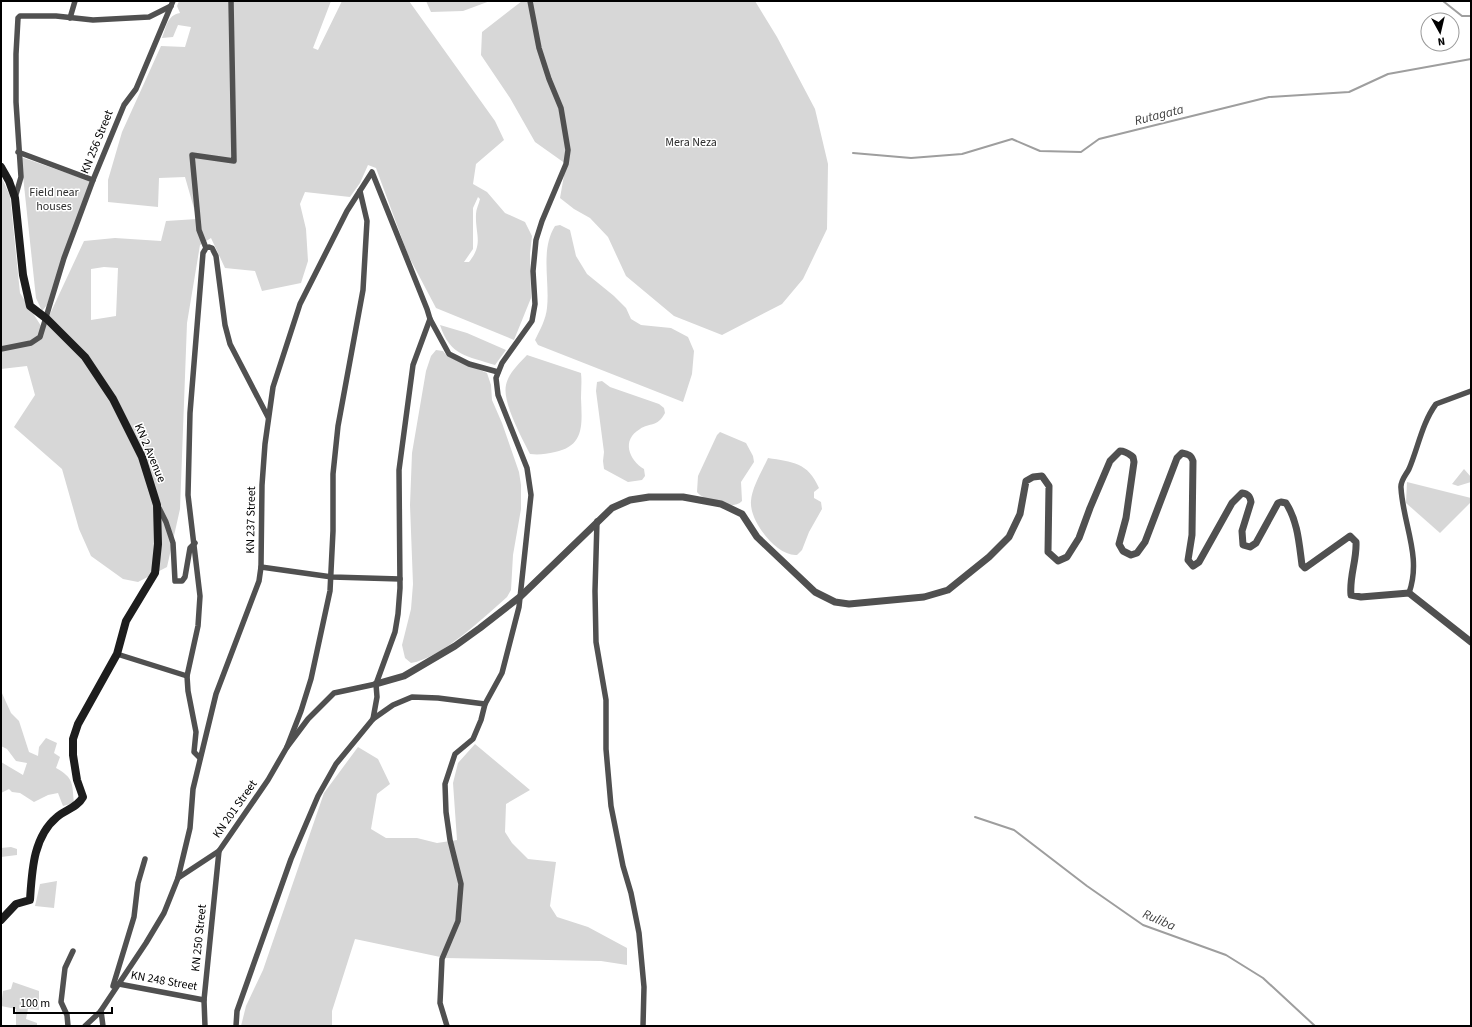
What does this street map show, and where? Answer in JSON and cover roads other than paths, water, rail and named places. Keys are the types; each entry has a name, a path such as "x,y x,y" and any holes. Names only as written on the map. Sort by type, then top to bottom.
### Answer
{"main road":[{"name":"KN 2 Avenue","path":"1,167 9,181 15,198 19,246 30,306 47,319 85,357 113,399 142,457 157,505 158,544 155,574 126,621 117,654 78,724 73,739 75,768 83,798 75,806 62,813 48,824 36,850 32,869 30,900 16,904 1,920"}],"street":[{"path":"70,18 75,1"},
{"path":"206,248 199,230 192,155 234,161 231,1"},
{"path":"448,1026 440,1003 442,959 458,920 461,884 450,840 446,812 445,784 455,754 473,738 481,720 485,704 502,673 521,596 531,495 527,468 498,395 496,378 502,364 532,321 535,304 533,271 536,240 542,221 565,168 568,150 561,108 539,48 530,1"},
{"path":"15,198 21,177 18,152 16,54 18,18 20,16 56,16 93,20 148,17 172,4"},
{"name":"KN 256 Street","path":"1,349 32,343 40,337 47,319 64,258 93,180 124,105 136,89 172,4"},
{"path":"18,152 93,180"},
{"name":"KN 237 Street","path":"178,878 190,828 193,789 216,694 235,642 251,607 261,567 262,485 268,417 273,387 300,304 324,253 370,172 373,173 430,320"},
{"path":"287,747 301,711 311,679 332,577 332,474 338,426 363,290 367,221 360,192"},
{"path":"206,248 212,248 216,256 225,325 230,344 268,417"},
{"path":"200,758 194,752 196,732 188,691 187,676 199,611 194,543 188,495 190,413 203,253 206,248"},
{"path":"430,320 449,354 469,364 498,372"},
{"path":"373,719 376,684 395,632 398,614 400,579 399,470 413,365 430,320"},
{"path":"1409,593 1414,579 1411,542 1402,502 1402,482 1409,469 1418,443 1434,407 1442,401 1471,391"},
{"path":"376,684 404,676 456,646 521,596 612,508 630,500 649,497 683,497 721,504 742,514 757,536 815,592 835,602 849,604 924,597 948,590 1009,537 1020,514 1026,481 1033,477 1042,476 1049,486 1048,552 1058,561 1067,557 1079,538 1110,461 1120,451 1125,451 1133,457 1134,462 1126,518 1119,544 1123,551 1131,555 1137,552 1145,542 1178,458 1182,453 1187,454 1193,461 1192,535 1188,560 1193,566 1199,562 1232,503 1242,493 1247,494 1251,502 1242,531 1243,545 1250,547 1256,543 1272,514 1281,502 1286,503 1292,513 1296,525 1302,565 1305,568 1350,536 1356,542 1357,550 1350,586 1351,595 1361,597 1409,593 1471,642"},
{"path":"157,505 166,522 172,543 176,581 182,581 184,578 190,548 194,543"},
{"path":"598,521 595,591 596,642 606,700 606,749 611,806 639,933 644,987 643,1026"},
{"path":"261,567 332,577 400,579"},
{"path":"117,654 187,676"},
{"name":"KN 201 Street","path":"178,878 219,851 264,786 287,747 308,719 334,693 376,684"},
{"path":"236,1026 237,1011 290,859 318,796 336,764 373,719 393,705 412,697 438,698 485,704"},
{"name":"KN 250 Street","path":"205,1026 204,1000 219,851"},
{"path":"116,985 134,917 138,883 145,859"},
{"path":"85,1026 100,1012 116,985 164,913 178,878"},
{"path":"68,1026 67,1015 61,1002 66,968 73,951"},
{"name":"KN 248 Street","path":"116,985 204,1000"},
{"path":"100,1012 103,1026"}],"waterway":[{"path":"1443,1 1462,16 1471,16"},
{"name":"Rutagata","path":"853,153 911,158 962,154 1012,139 1040,151 1081,152 1099,139 1269,97 1349,92 1388,74 1471,59"},
{"name":"Ruliba","path":"975,817 1014,830 1087,886 1143,925 1226,955 1263,978 1315,1026"}],"park label":[{"name":"Mera Neza","path":"691,142"},
{"name":"Field near houses","path":"54,199"}]}
